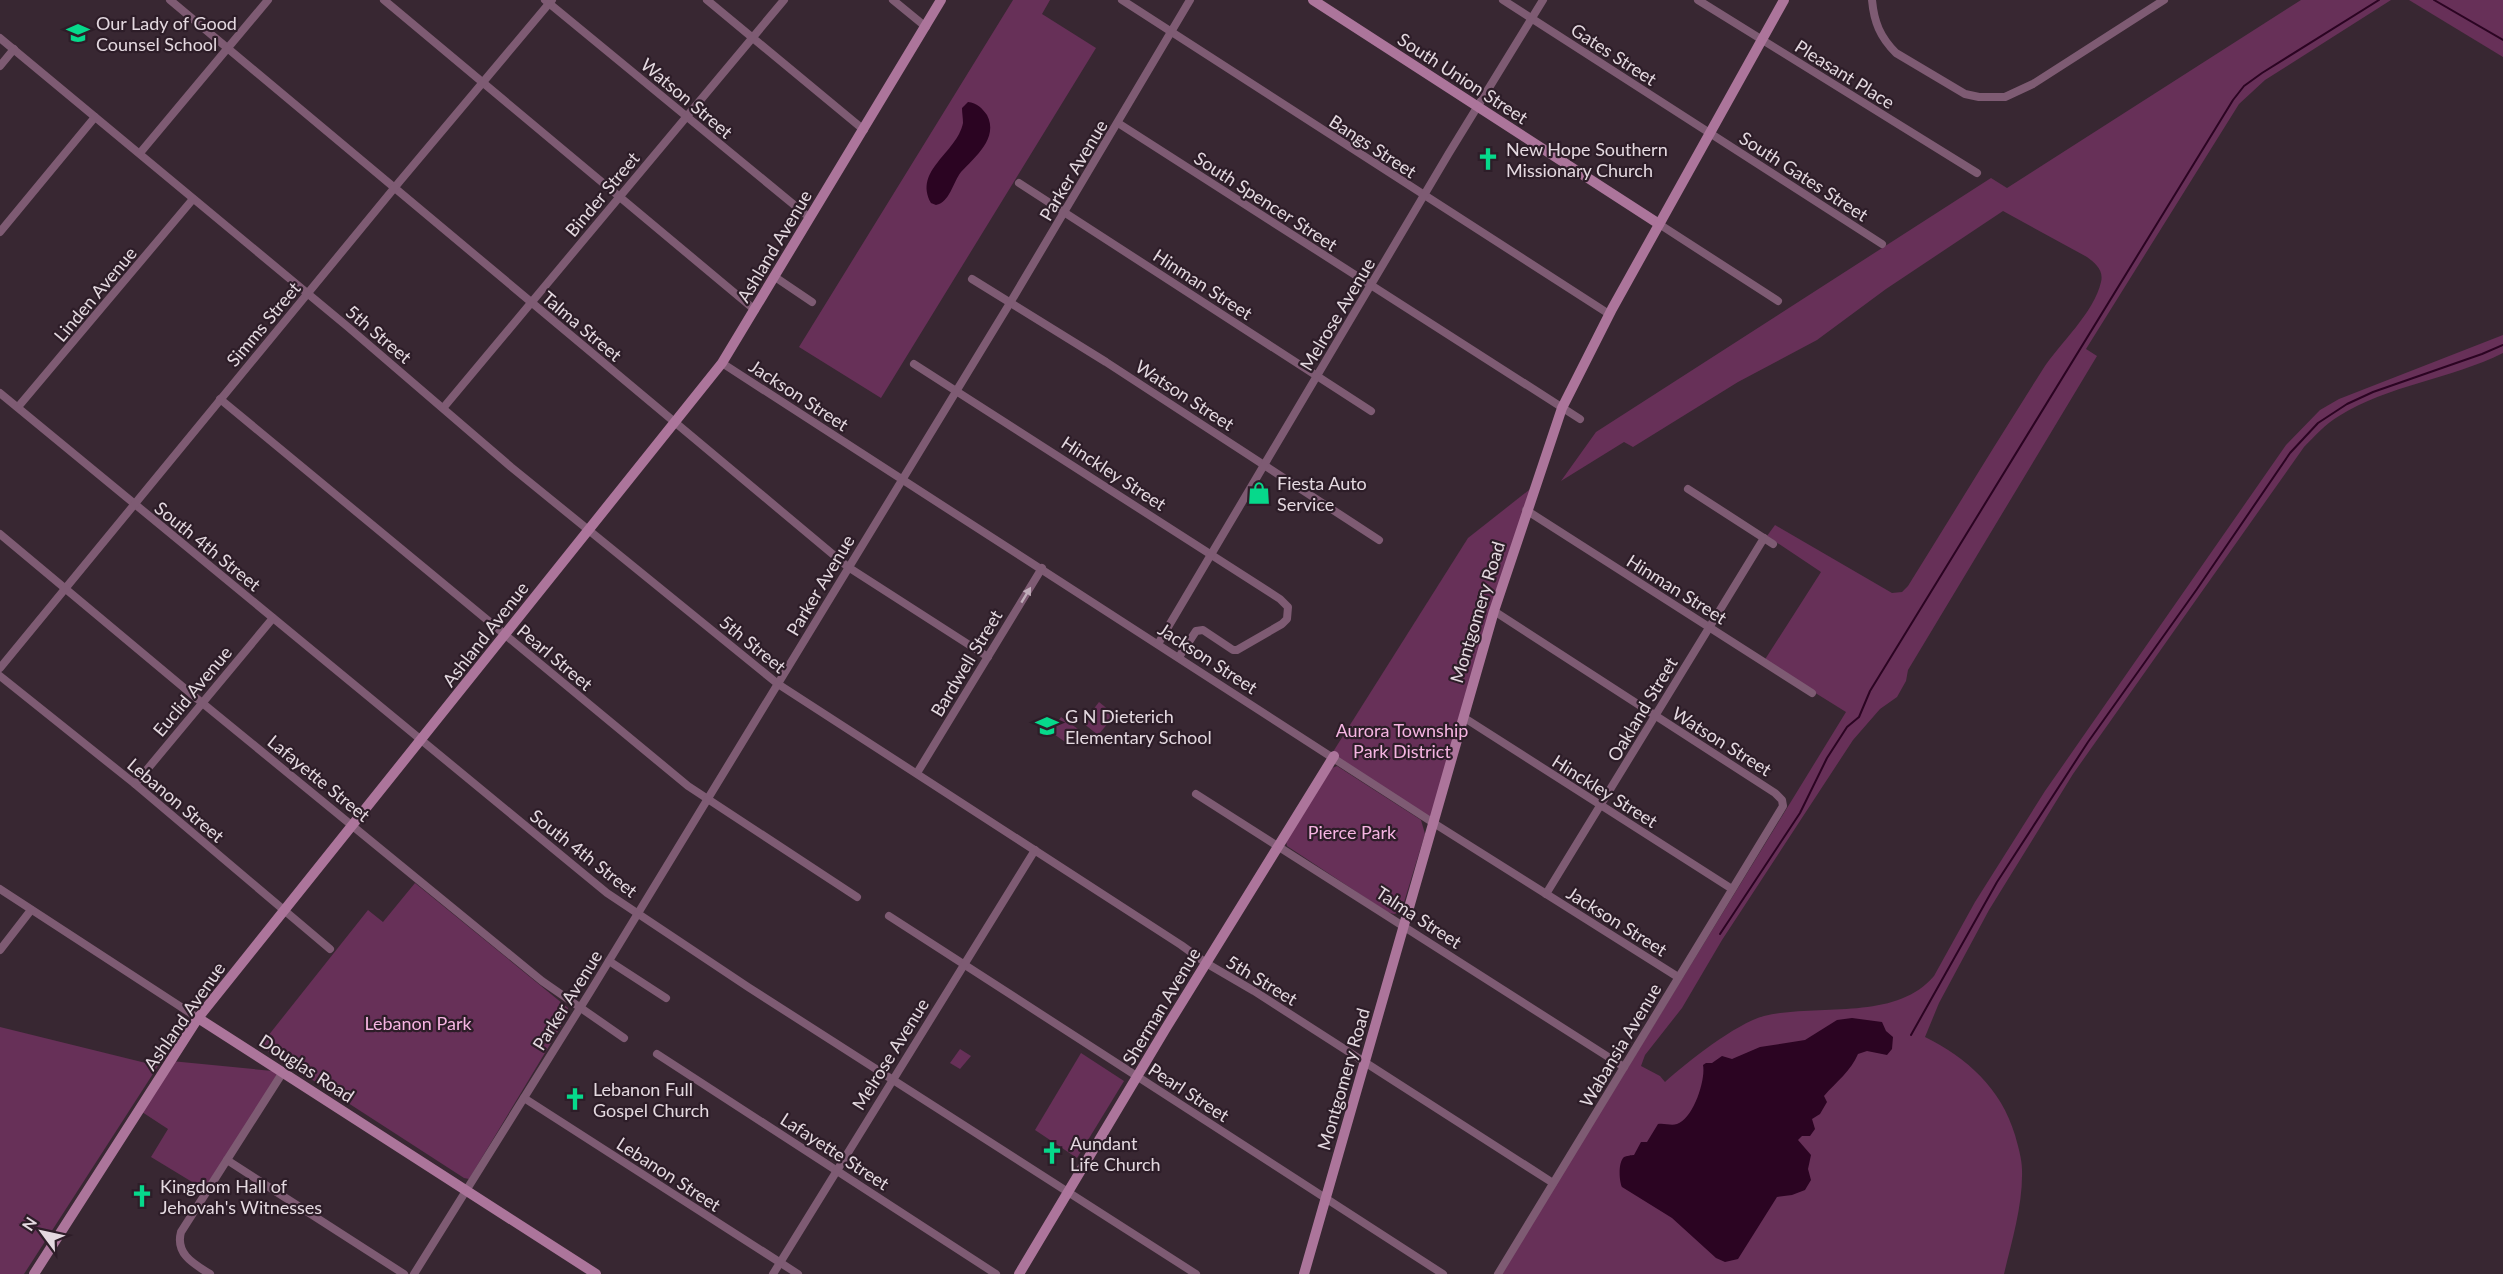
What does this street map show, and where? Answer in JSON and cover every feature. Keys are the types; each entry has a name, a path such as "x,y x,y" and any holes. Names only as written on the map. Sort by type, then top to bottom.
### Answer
{"street":[{"name":"Talma Street","path":"170,0 848,567 988,657"},
{"path":"140,153 268,0"},
{"path":"384,0 755,310"},
{"path":"707,0 864,130"},
{"name":"Binder Street","path":"444,407 784,0"},
{"path":"893,0 926,27"},
{"name":"Ashland Avenue","path":"34,1274 198,1018 283,910 422,741 722,363 941,0"},
{"name":"Bangs Street","path":"1122,0 1609,314"},
{"name":"Parker Avenue","path":"414,1274 609,961 957,391 1190,0"},
{"name":"South Union Street","path":"1313,0 1778,301"},
{"name":"Gates Street","path":"1503,0 1710,133"},
{"name":"Melrose Avenue","path":"1158,644 1543,0"},
{"name":"Pleasant Place","path":"1698,0 1977,173"},
{"name":"Montgomery Road","path":"1304,1274 1494,611 1562,408 1609,314 1784,0"},
{"path":"1872,0 1876,24 1888,45 1896,53 1965,94 1993,98 2005,97 2033,84 2164,0"},
{"name":"Simms Street","path":"0,669 549,1"},
{"name":"Watson Street","path":"549,1 810,218"},
{"name":"5th Street","path":"0,38 444,407 588,531 778,684 1206,963 1365,1062 1553,1184"},
{"path":"0,66 14,49"},
{"path":"0,232 94,117"},
{"name":"South Spencer Street","path":"1118,123 1581,419"},
{"name":"South Gates Street","path":"1710,133 1882,244"},
{"name":"Hinman Street","path":"1018,183 1371,411"},
{"name":"Linden Avenue","path":"18,407 193,200"},
{"path":"775,277 812,302"},
{"name":"Watson Street","path":"972,279 1106,362 1378,540"},
{"name":"Jackson Street","path":"722,363 1334,756 1432,822 1678,977"},
{"name":"Hinckley Street","path":"914,364 1211,553 1280,599 1288,607 1288,615 1282,624 1237,650 1233,650 1203,630 1199,630 1196,631 1179,657"},
{"name":"South 4th Street","path":"0,393 607,893 748,987 1196,1274"},
{"name":"Pearl Street","path":"220,399 688,786 857,897"},
{"path":"1688,489 1773,544"},
{"name":"Hinman Street","path":"1526,510 1812,693"},
{"name":"Lafayette Street","path":"0,534 202,703 579,1008 624,1038"},
{"name":"Oakland Street","path":"1546,894 1764,538"},
{"name":"Bardwell Street","path":"916,773 1042,568"},
{"name":"Watson Street","path":"1494,611 1775,793 1782,800"},
{"name":"Euclid Avenue","path":"135,784 273,618"},
{"name":"Lebanon Street","path":"0,676 135,784 330,949"},
{"name":"Hinckley Street","path":"1463,717 1732,889"},
{"name":"Sherman Avenue","path":"1019,1274 1206,963 1334,756"},
{"name":"Talma Street","path":"1196,794 1624,1067"},
{"name":"Wabansia Avenue","path":"1498,1274 1781,810 1782,800"},
{"name":"Melrose Avenue","path":"773,1274 1035,850"},
{"name":"Douglas Road","path":"0,889 596,1274"},
{"path":"0,950 32,910"},
{"name":"Pearl Street","path":"889,916 1443,1274"},
{"path":"609,961 666,998"},
{"name":"Lafayette Street","path":"657,1054 996,1274"},
{"path":"210,1274 187,1258 179,1242 183,1227 283,1072"},
{"name":"Lebanon Street","path":"524,1098 798,1274"},
{"path":"227,1160 404,1274"}],"green space":[{"path":"1013,0 1050,0 1042,14 1096,48 881,398 799,347"},
{"path":"2301,0 2391,0 2265,80 2239,104 2086,349 2097,356 1908,670 1906,681 1897,697 1880,709 1853,740 1722,940 1682,1008 1645,1055 1641,1066 1660,1076 1665,1082 1698,1054 1752,1020 1785,1012 1877,1005 1899,1000 1918,990 1934,976 1975,902 2045,791 2286,445 2320,410 2339,399 2503,335 2503,353 2358,405 2320,430 2304,447 2073,774 1989,910 1939,1003 1925,1037 1968,1065 1991,1089 2009,1118 2020,1152 2021,1196 2004,1274 1501,1274 1846,712 1764,661 1821,572 1767,536 1775,525 1892,593 1902,592 1908,586 2043,369 2091,305 2101,282 2100,270 2087,257 2003,211 1886,289 1817,340 1738,382 1633,447 1624,442 1561,481 1596,432 1991,178 2007,188"},
{"path":"2409,0 2503,0 2503,57"},
{"name":"Aurora Township Park District","path":"1534,486 1432,822 1331,755 1468,538"},
{"path":"1099,702 1115,715 1098,735 1083,723"},
{"path":"1061,717 1078,729 1068,744 1051,732"},
{"name":"Pierce Park","path":"1337,766 1421,820 1425,834 1401,912 1394,914 1387,912 1287,846 1286,841 1332,768"},
{"name":"Lebanon Park","path":"415,883 568,1008 566,1018 469,1179 464,1178 260,1046 368,910 383,922"},
{"path":"0,1027 158,1066 24,1274 0,1274"},
{"path":"960,1049 971,1056 960,1069 950,1063"},
{"path":"1081,1053 1124,1081 1077,1158 1035,1130"},
{"path":"171,1061 283,1072 207,1191 151,1157 168,1129 139,1110"}],"shaded area":[{"path":"968,102 979,106 987,115 990,123 988,139 979,153 958,176 945,200 936,205 931,203 927,191 928,181 932,171 959,134 963,123 962,108"},
{"path":"1852,1018 1882,1022 1886,1031 1893,1037 1892,1049 1887,1055 1867,1051 1858,1054 1847,1071 1824,1096 1827,1102 1820,1114 1812,1119 1815,1129 1810,1136 1802,1136 1798,1140 1811,1155 1808,1169 1811,1180 1805,1190 1777,1197 1738,1259 1725,1262 1716,1258 1672,1218 1622,1187 1620,1172 1622,1159 1634,1155 1641,1142 1647,1142 1658,1124 1672,1125 1683,1121 1697,1098 1703,1065 1712,1063 1722,1056 1732,1059 1760,1047 1805,1040 1837,1020"}],"waterway":[{"path":"1720,934 1800,813 1827,758 1847,727 1859,717 1870,691 2233,100 2244,86 2262,73 2379,0"},
{"path":"2434,0 2503,40"},
{"path":"1911,1035 1997,882 2088,742 2290,453 2318,423 2347,404 2373,392 2503,345"}],"place":[{"name":"Our Lady of Good Counsel School","path":"78,33"},
{"name":"New Hope Southern Missionary Church","path":"1488,159"},
{"name":"Fiesta Auto Service","path":"1259,493"},
{"name":"G N Dieterich Elementary School","path":"1047,726"},
{"name":"Lebanon Full Gospel Church","path":"575,1099"},
{"name":"Aundant Life Church","path":"1052,1153"},
{"name":"Kingdom Hall of Jehovah's Witnesses","path":"142,1196"}]}
